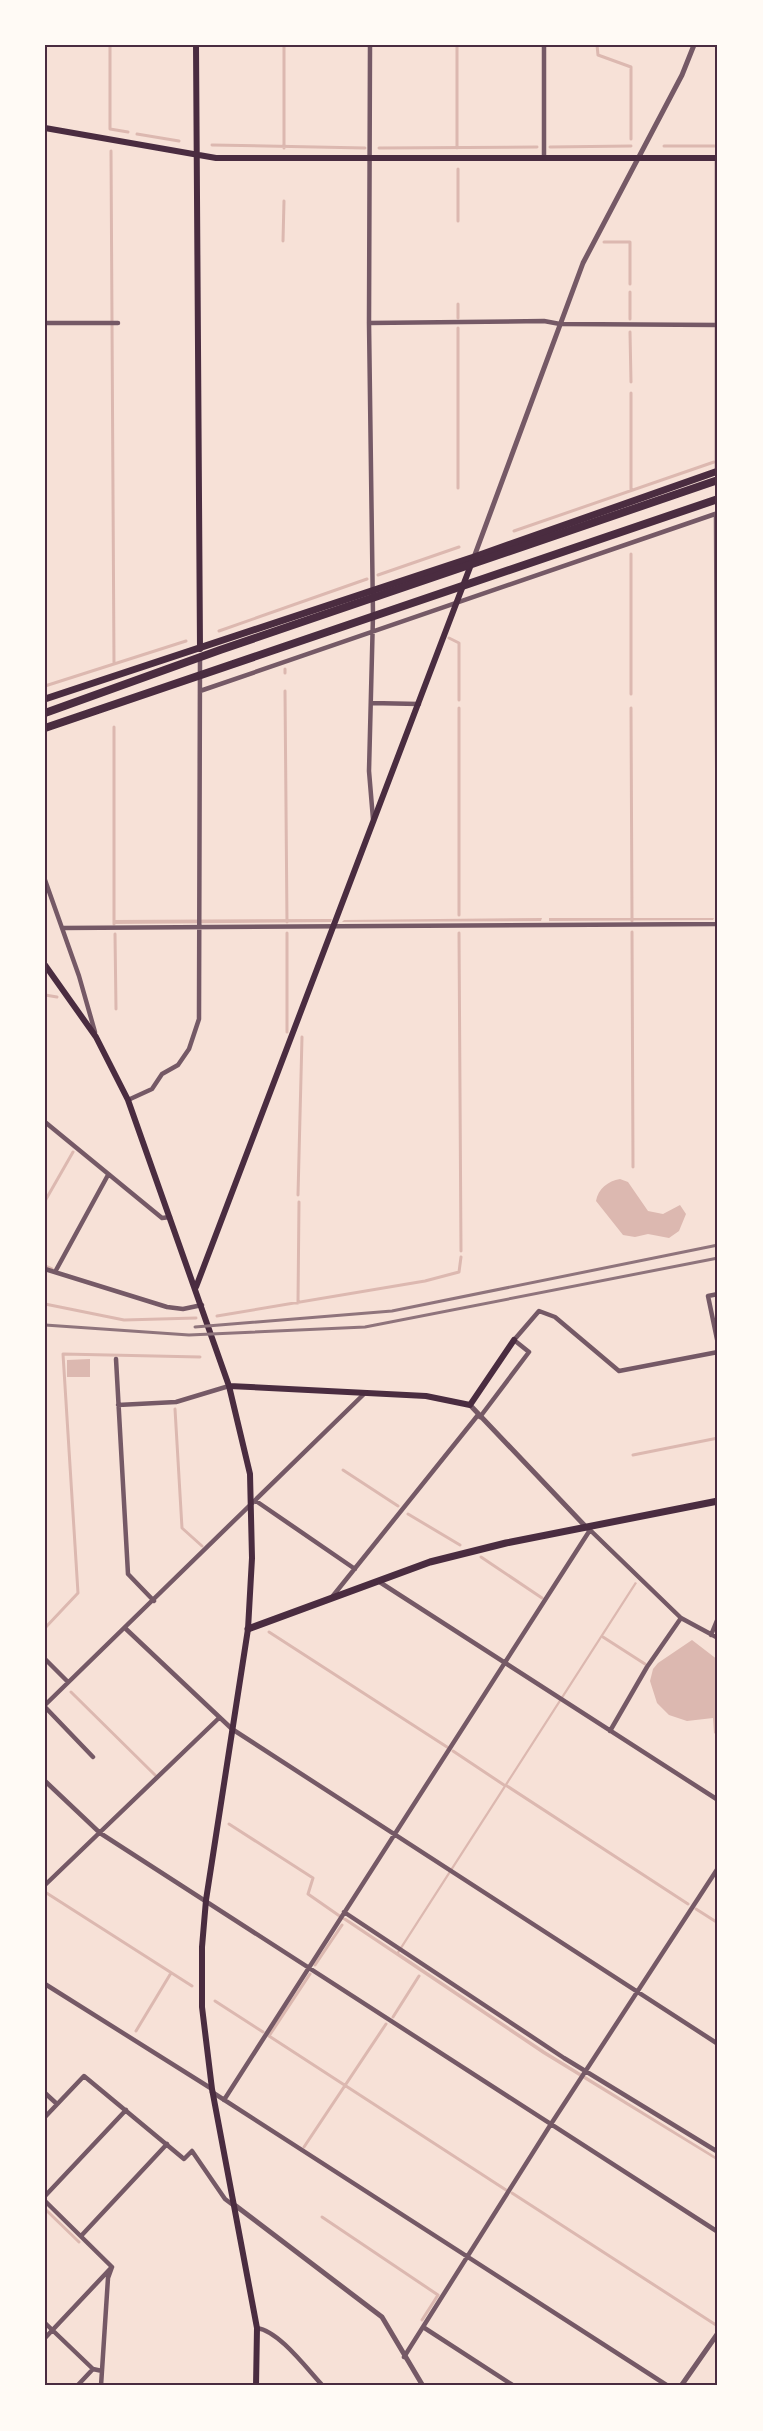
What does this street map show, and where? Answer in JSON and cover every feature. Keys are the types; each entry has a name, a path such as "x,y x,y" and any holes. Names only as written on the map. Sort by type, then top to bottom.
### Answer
{"highway":[{"path":"45,713 232,646 718,480"},
{"path":"45,728 718,499"}],"main road":[{"path":"196,45 200,649"},
{"path":"45,128 216,158 718,158"},
{"path":"45,699 474,557 718,471"},
{"path":"196,1288 474,557"},
{"path":"45,965 96,1037 128,1100 229,1386 248,1463 254,1503 248,1629 206,1900 202,1947 202,2007 212,2091 236,2206 257,2328 256,2386"},
{"path":"229,1386 426,1396 470,1405 514,1340"},
{"path":"248,1629 332,1597 452,1556 718,1502"}],"street":[{"path":"369,45 369,323 373,632 369,771 374,824"},
{"path":"544,45 544,158"},
{"path":"474,557 583,263 682,75 694,45"},
{"path":"718,158 718,471"},
{"path":"369,323 544,321 560,324 718,325"},
{"path":"45,323 117,323"},
{"path":"62,928 718,924 717,514 200,691"},
{"path":"128,1100 152,1089 162,1074 178,1065 189,1049 199,1019 200,649"},
{"path":"371,703 419,704"},
{"path":"45,880 79,976 96,1037"},
{"path":"45,1122 162,1218 170,1217"},
{"path":"55,1272 108,1175"},
{"path":"45,1269 167,1307 183,1309 202,1305"},
{"path":"718,1294 708,1296 718,1344"},
{"path":"332,1597 529,1352 514,1340 539,1311 555,1317 619,1371 718,1352"},
{"path":"116,1359 128,1574 154,1601"},
{"path":"118,1405 176,1402 229,1386"},
{"path":"93,1756 45,1706 364,1394"},
{"path":"470,1405 589,1529 681,1618 718,1638"},
{"path":"254,1503 355,1569"},
{"path":"224,2100 589,1529"},
{"path":"378,1581 718,1800"},
{"path":"610,1731 647,1667 681,1618"},
{"path":"711,1635 718,1618"},
{"path":"126,1629 232,1730 718,2044"},
{"path":"45,1659 68,1682"},
{"path":"45,1885 219,1718"},
{"path":"45,1781 100,1833 718,2232"},
{"path":"404,2357 551,2124 718,1868"},
{"path":"344,1913 586,2072 718,2152"},
{"path":"45,1984 668,2386"},
{"path":"45,2117 84,2076 184,2158 192,2151 225,2199 382,2317 423,2386"},
{"path":"45,2093 57,2104"},
{"path":"45,2196 126,2110"},
{"path":"81,2236 167,2144"},
{"path":"45,2201 112,2267"},
{"path":"45,2338 112,2267"},
{"path":"101,2386 108,2278 112,2267"},
{"path":"45,2323 93,2369 102,2371"},
{"path":"423,2327 514,2386"},
{"path":"257,2328 267,2329 322,2386"},
{"path":"681,2386 718,2333"},
{"path":"77,2386 93,2369"}],"shaded area":[{"path":"542,918 541,921 342,922 344,920"},
{"path":"549,918 714,918 713,920 549,921"},
{"path":"332,919 331,922 113,924 113,920"},
{"path":"620,1179 628,1182 648,1211 663,1214 680,1205 686,1214 679,1231 669,1238 648,1234 635,1237 623,1235 596,1201 604,1186"},
{"path":"90,1359 90,1377 67,1377 67,1360"},
{"path":"635,1582 637,1583 399,1953 545,2051 718,2158 718,2161 543,2054 339,1917 346,1918 397,1952"},
{"path":"692,1640 718,1660 718,1736 714,1733 713,1718 687,1721 669,1715 657,1703 650,1681 653,1669 658,1663"}],"waterway":[{"path":"110,45 110,129 128,132"},
{"path":"284,45 284,148"},
{"path":"457,45 457,148"},
{"path":"597,45 598,55 631,67 631,139"},
{"path":"137,134 179,141"},
{"path":"212,145 365,148"},
{"path":"550,147 631,146"},
{"path":"664,146 718,146"},
{"path":"379,148 537,147"},
{"path":"111,151 114,664"},
{"path":"458,169 458,221"},
{"path":"283,241 284,201"},
{"path":"604,242 630,242 630,284"},
{"path":"630,292 630,319"},
{"path":"458,304 458,318"},
{"path":"458,328 458,488"},
{"path":"630,332 631,382"},
{"path":"631,393 631,490"},
{"path":"514,531 714,462"},
{"path":"378,575 459,547"},
{"path":"631,554 631,694"},
{"path":"219,631 367,579"},
{"path":"449,638 459,643 459,700"},
{"path":"45,686 186,641"},
{"path":"285,691 287,922"},
{"path":"459,708 459,915"},
{"path":"631,708 632,921"},
{"path":"114,727 114,924"},
{"path":"632,932 633,1167"},
{"path":"287,933 287,1032"},
{"path":"459,933 461,1251"},
{"path":"115,934 116,1009"},
{"path":"45,995 57,997"},
{"path":"298,1195 302,1037"},
{"path":"45,1201 73,1152"},
{"path":"298,1303 299,1202"},
{"path":"217,1316 425,1281 459,1272 461,1257"},
{"path":"45,1266 52,1269"},
{"path":"45,1304 124,1320 196,1318"},
{"path":"45,1628 78,1593 63,1354 200,1357"},
{"path":"175,1409 182,1528 202,1546"},
{"path":"633,1455 718,1438"},
{"path":"343,1470 398,1506"},
{"path":"408,1514 460,1545"},
{"path":"481,1557 542,1598"},
{"path":"269,1632 447,1747"},
{"path":"603,1637 645,1664"},
{"path":"71,1692 155,1775"},
{"path":"453,1751 504,1785"},
{"path":"507,1786 688,1904"},
{"path":"229,1824 313,1878 308,1894 341,1917"},
{"path":"45,1892 192,1986"},
{"path":"696,1909 718,1923"},
{"path":"315,1965 342,1925"},
{"path":"136,2031 171,1973"},
{"path":"310,1974 269,2036 506,2190"},
{"path":"393,2017 419,1976"},
{"path":"215,2001 263,2032"},
{"path":"304,2147 386,2024"},
{"path":"512,2193 716,2325"},
{"path":"45,2209 79,2242"},
{"path":"322,2217 438,2295 422,2320"}],"railway":[{"path":"195,1327 392,1311 718,1245"},
{"path":"45,1325 189,1335 365,1327 718,1258"}]}
